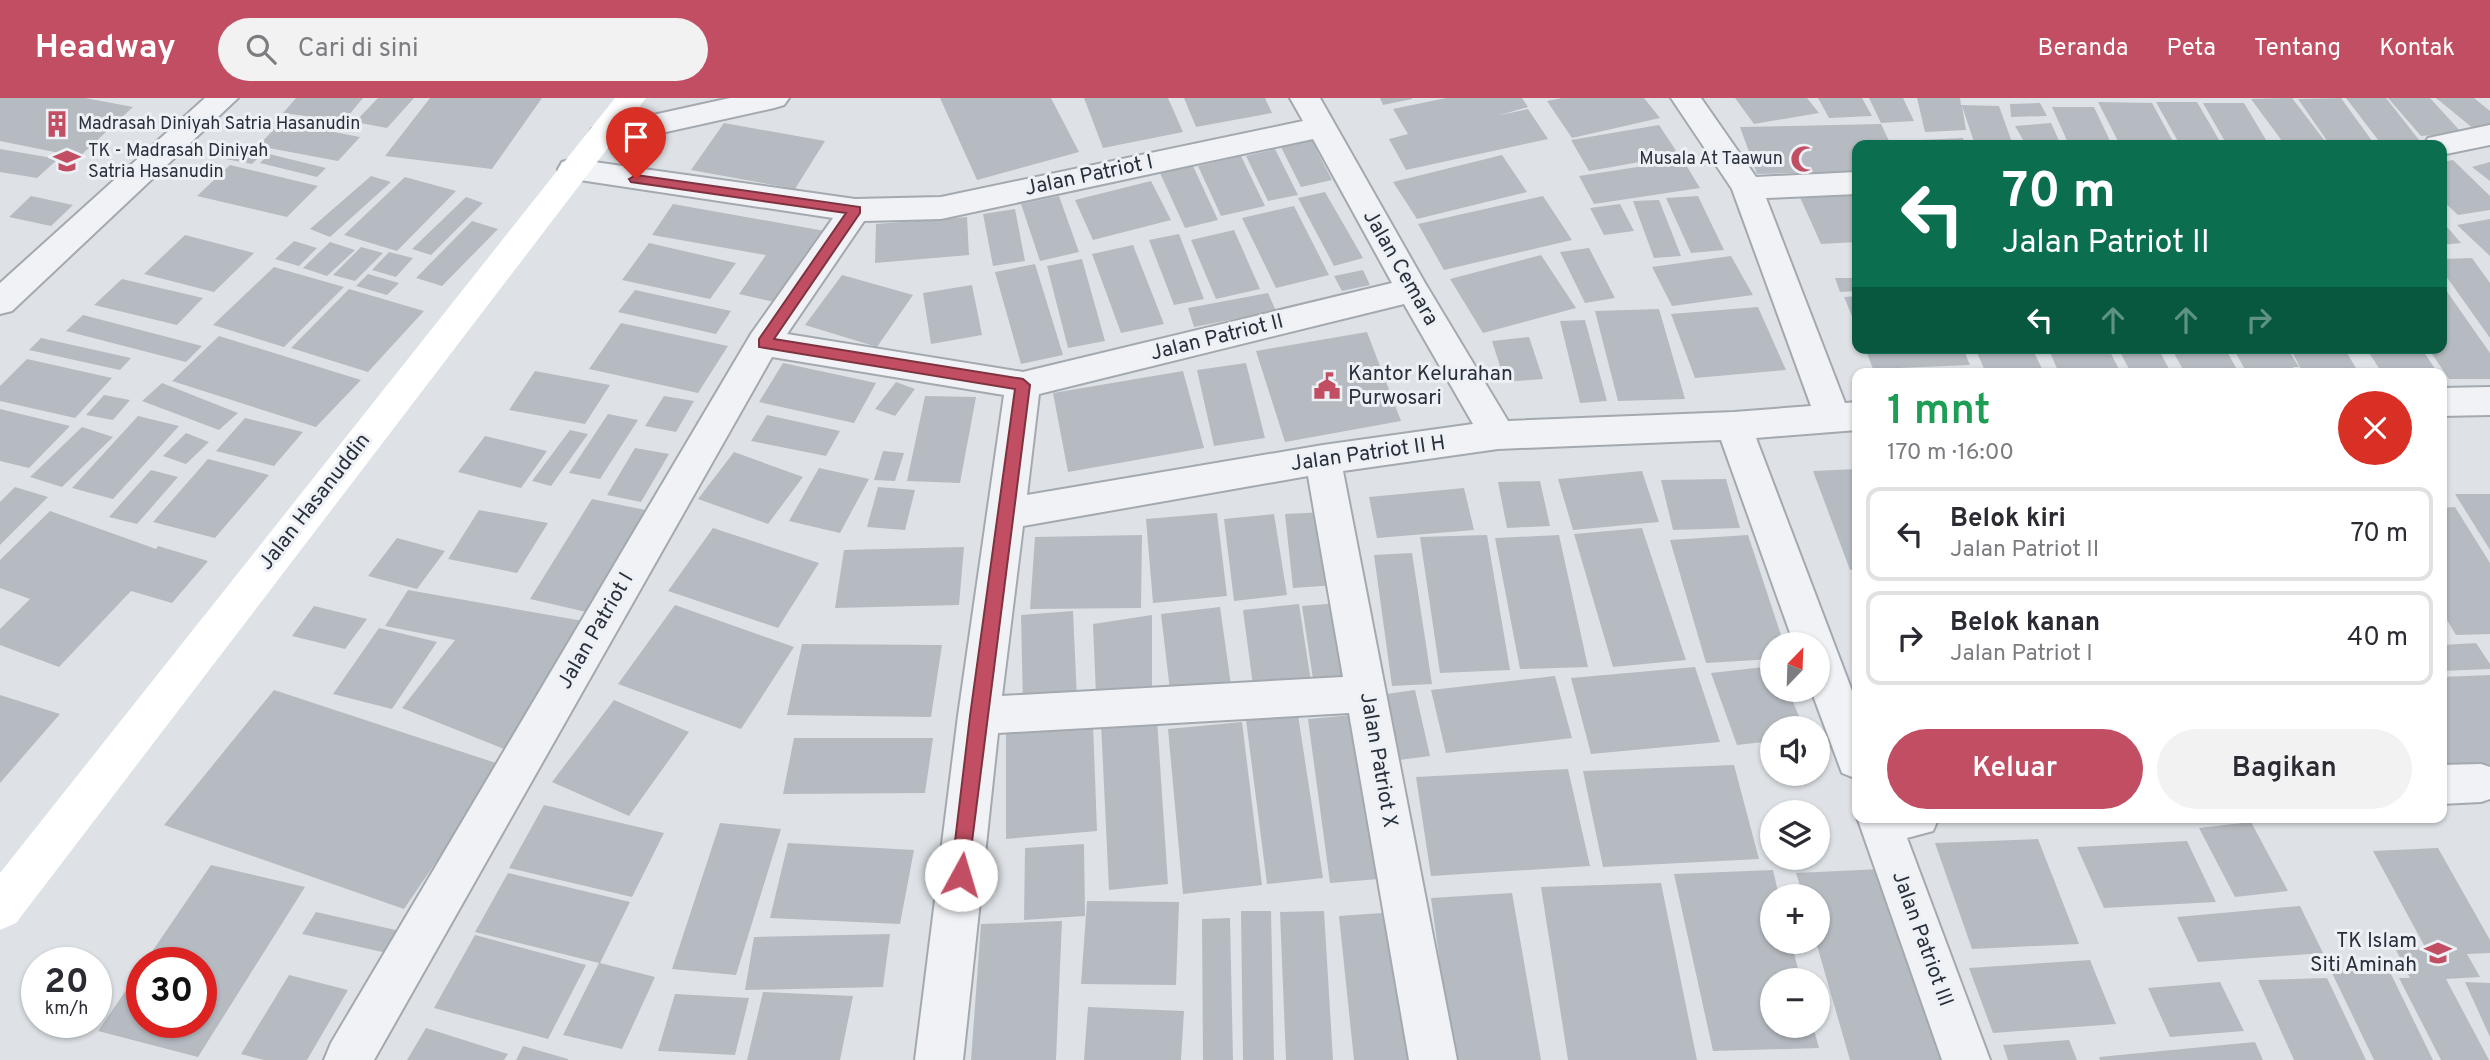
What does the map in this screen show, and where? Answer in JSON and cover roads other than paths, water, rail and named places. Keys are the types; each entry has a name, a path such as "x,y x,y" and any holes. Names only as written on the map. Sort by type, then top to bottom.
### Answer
{"street":[{"path":"0,302 223,98"},
{"name":"Jalan Hasanuddin","path":"0,908 573,169 603,136 631,98"},
{"path":"603,136 774,98"},
{"name":"Jalan Cemara","path":"1305,98 1412,290 1498,435"},
{"path":"1686,98 1748,187 1844,416"},
{"name":"Jalan Patriot I","path":"573,169 855,210 941,208 1321,127"},
{"path":"2447,143 2490,135"},
{"path":"1748,187 1852,183"},
{"name":"Jalan Patriot I","path":"348,1060 764,343 855,210"},
{"name":"Jalan Patriot II","path":"764,343 1023,385 1412,290"},
{"path":"939,1060 979,716 1023,385"},
{"path":"2447,402 2490,401"},
{"name":"Jalan Patriot II H","path":"1006,514 1323,459 1498,435 1734,426 1844,416"},
{"path":"1734,426 1810,632"},
{"name":"Jalan Patriot X","path":"1323,459 1433,1060"},
{"path":"1830,687 1852,747"},
{"path":"979,716 1366,694"},
{"name":"Jalan Patriot III","path":"1894,823 1966,1060"}],"place":[{"name":"Madrasah Diniyah Satria Hasanudin","path":"57,124"},
{"name":"Musala At Taawun","path":"1804,159"},
{"name":"TK - Madrasah Diniyah Satria Hasanudin","path":"67,161"},
{"name":"Kantor Kelurahan Purwosari","path":"1327,386"},
{"name":"TK Islam Siti Aminah","path":"2438,953"}]}
